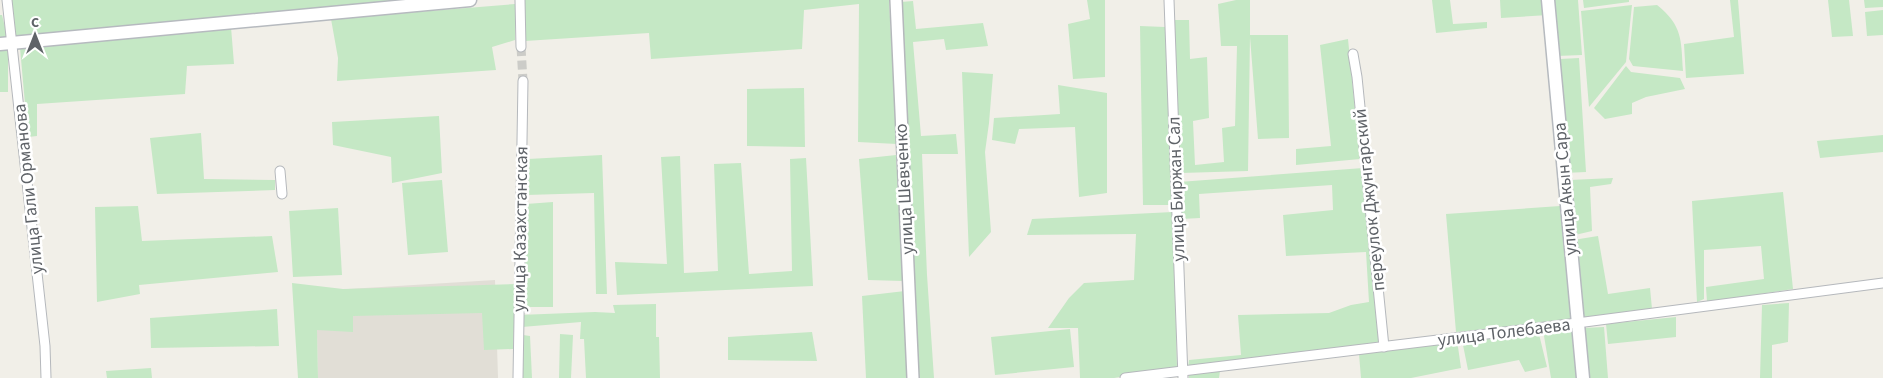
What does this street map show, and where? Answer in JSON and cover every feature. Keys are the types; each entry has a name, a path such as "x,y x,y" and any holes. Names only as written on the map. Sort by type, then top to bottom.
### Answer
{"main road":[{"path":"6,43 408,3 470,0"},
{"name":"улица Акын Сара","path":"1548,0 1583,378"}],"street":[{"name":"улица Гали Орманова","path":"7,0 6,43 45,341 46,378"},
{"path":"520,0 521,47"},
{"name":"улица Шевченко","path":"896,0 913,378"},
{"name":"улица Биржан Сал","path":"1169,0 1183,374"},
{"name":"переулок Джунгарский","path":"1353,54 1384,346"},
{"name":"улица Казахстанская","path":"518,378 522,81"},
{"path":"280,171 282,194"},
{"name":"улица Толебаева","path":"1125,378 1183,374 1384,346 1883,283"}],"shaded area":[{"path":"495,280 498,378 318,378 316,291"}],"green space":[{"path":"10,0 403,0 15,38"},
{"path":"525,0 889,0 897,144 858,142 859,4 804,10 802,49 651,59 649,33 525,41"},
{"path":"1087,0 1105,0 1105,77 1073,79 1068,24 1090,19"},
{"path":"1236,0 1250,0 1250,35 1288,35 1289,138 1258,139 1250,37 1248,171 1181,173 1172,20 1189,20 1190,59 1207,57 1209,118 1193,121 1195,165 1224,162 1222,128 1235,126 1237,46 1221,46 1218,4"},
{"path":"1432,0 1450,0 1453,24 1487,22 1487,28 1436,33"},
{"path":"1500,0 1546,0 1548,15 1501,18"},
{"path":"1552,0 1578,0 1582,55 1557,56"},
{"path":"1583,0 1629,0 1629,2 1584,8"},
{"path":"1730,0 1738,0 1744,74 1686,78 1684,44 1734,37"},
{"path":"1828,0 1849,0 1853,36 1832,37"},
{"path":"1864,0 1883,0 1883,7 1865,8"},
{"path":"913,1 916,29 983,23 988,46 946,50 944,39 913,42 921,136 956,134 958,154 922,154 934,378 917,378 901,2"},
{"path":"515,4 515,40 492,47 496,70 337,81 338,58 331,19"},
{"path":"1632,5 1626,62 1589,107 1581,11"},
{"path":"1657,5 1672,20 1679,34 1683,71 1633,66 1629,59 1634,7"},
{"path":"1883,10 1883,35 1867,36 1865,12"},
{"path":"0,15 2,15 8,39 0,40"},
{"path":"1140,26 1165,27 1172,205 1143,205"},
{"path":"231,27 234,64 187,66 185,94 37,104 37,136 28,137 20,48"},
{"path":"1348,39 1360,159 1296,165 1296,149 1331,146 1320,45"},
{"path":"8,48 8,92 0,92 0,49"},
{"path":"1579,58 1586,172 1564,173 1560,59"},
{"path":"1626,66 1631,72 1680,78 1685,89 1646,97 1632,103 1632,114 1605,119 1594,108"},
{"path":"962,72 993,74 985,152 991,232 969,257"},
{"path":"1058,85 1107,93 1107,193 1079,197 1075,127 1019,129 1015,144 992,140 994,118 1060,114"},
{"path":"804,88 805,147 747,146 747,89"},
{"path":"439,116 442,173 392,183 391,157 333,145 332,122"},
{"path":"201,133 204,179 275,180 275,190 157,194 150,138"},
{"path":"1883,135 1883,152 1820,158 1817,141"},
{"path":"602,155 607,294 596,294 594,193 526,195 528,159"},
{"path":"896,155 903,281 868,280 859,159"},
{"path":"680,156 684,273 718,271 714,164 741,163 749,274 792,271 790,159 806,158 813,286 617,295 615,262 667,264 661,157"},
{"path":"1363,168 1382,344 1188,368 1189,360 1241,355 1238,315 1329,313 1351,305 1369,302 1366,252 1286,256 1283,215 1333,210 1332,185 1199,194 1200,218 1181,219 1179,182"},
{"path":"1613,178 1611,184 1590,187 1592,231 1575,235 1570,180"},
{"path":"442,180 448,252 408,255 402,183"},
{"path":"1783,192 1793,289 1707,302 1706,287 1764,279 1761,246 1704,250 1704,299 1697,302 1692,201"},
{"path":"553,202 553,307 524,307 526,204"},
{"path":"138,206 142,241 272,236 278,272 139,285 140,294 97,302 95,207"},
{"path":"1560,206 1574,320 1456,332 1446,214"},
{"path":"338,208 342,275 293,277 289,211"},
{"path":"1173,212 1177,368 1114,378 1080,378 1078,328 1048,328 1069,298 1084,283 1134,280 1136,234 1027,235 1032,219"},
{"path":"1598,236 1608,294 1650,288 1652,309 1582,319 1573,240"},
{"path":"292,283 343,289 516,284 513,349 484,350 482,313 353,316 353,332 317,330 318,378 298,378"},
{"path":"905,291 907,378 866,378 862,296"},
{"path":"1789,303 1788,342 1772,345 1772,378 1760,378 1762,305"},
{"path":"656,304 656,337 659,337 660,378 586,378 584,339 580,339 581,322 522,327 519,315 615,313 613,305"},
{"path":"277,309 279,346 151,348 150,318"},
{"path":"1676,317 1676,337 1608,344 1606,324"},
{"path":"1573,326 1579,378 1551,378 1543,330"},
{"path":"1604,327 1608,378 1588,378 1583,328"},
{"path":"1070,329 1074,367 995,375 991,337"},
{"path":"1538,330 1547,367 1525,372 1519,360 1468,370 1462,340"},
{"path":"812,332 817,361 728,360 728,337"},
{"path":"560,334 573,335 571,378 559,378"},
{"path":"523,335 530,336 532,378 522,378"},
{"path":"1457,340 1461,368 1411,378 1361,378 1359,354"},
{"path":"151,368 152,378 107,378 106,371"},
{"path":"1220,371 1219,378 1189,378 1189,373"}],"tunnel":[{"path":"521,47 523,81"}]}
